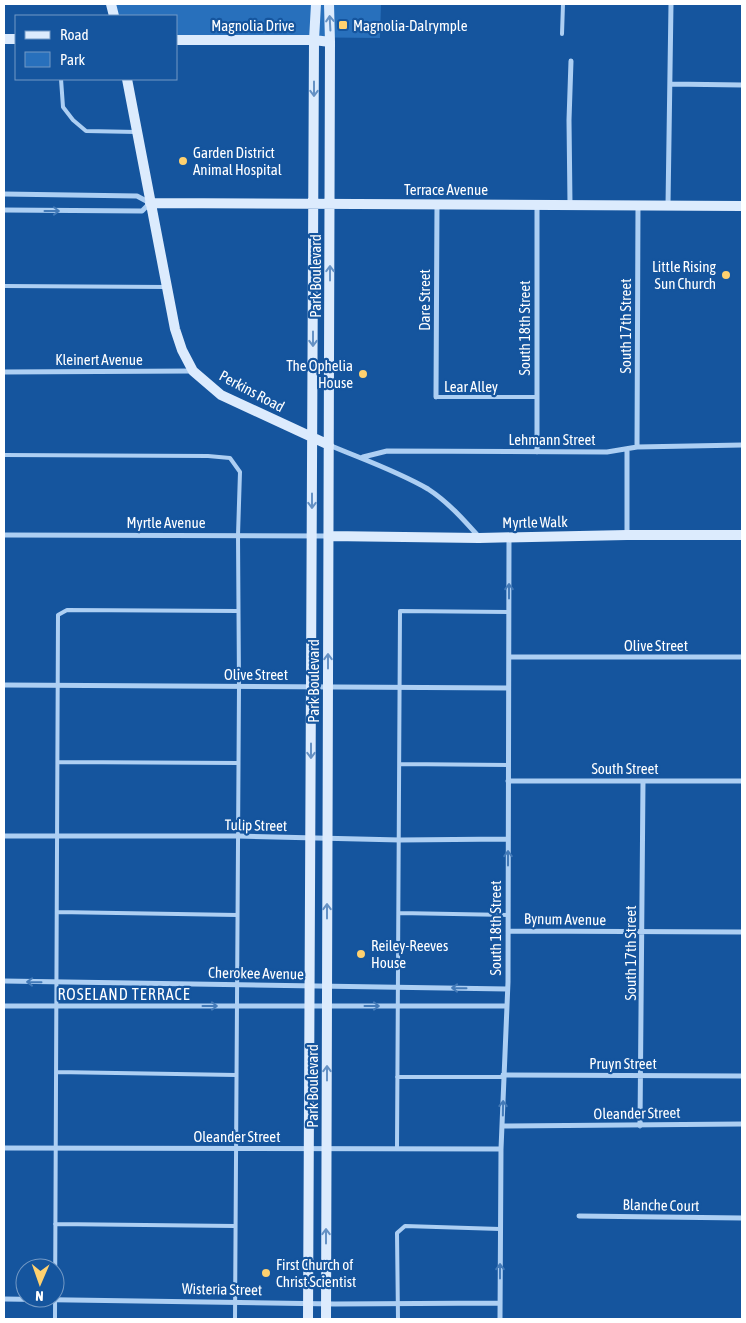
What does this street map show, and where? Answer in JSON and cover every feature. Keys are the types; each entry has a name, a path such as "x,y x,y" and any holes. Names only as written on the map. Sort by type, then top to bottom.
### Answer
{"street":[{"path":"308,1319 314,40 316,4"},
{"name":"Park Boulevard","path":"326,1319 329,4"},
{"path":"668,205 671,4"},
{"name":"Magnolia Drive","path":"178,40 314,40 330,42"},
{"path":"570,204 569,120 571,61"},
{"name":"Perkins Road","path":"127,80 175,329 182,350 193,371 221,395 329,445 363,457 429,490 451,507 479,538"},
{"path":"670,84 742,85"},
{"name":"Terrace Avenue","path":"4,194 137,196 150,203 742,206"},
{"name":"Terrace Avenue","path":"4,210 142,211 150,203"},
{"name":"Dare Street","path":"436,397 437,204"},
{"name":"South 18th Street","path":"537,204 537,452"},
{"name":"South 17th Street","path":"637,447 638,205"},
{"name":"Kleinert Avenue","path":"4,372 193,371"},
{"name":"Lehmann Street","path":"363,457 387,451 537,452 627,450 637,447 742,445"},
{"path":"627,450 627,535"},
{"name":"Myrtle Avenue","path":"4,535 329,536"},
{"name":"Myrtle Walk","path":"329,536 479,538 627,535 742,536"},
{"name":"South 18th Street","path":"500,1319 501,1149 508,989 509,537"},
{"name":"Olive Street","path":"509,657 742,657"},
{"name":"Olive Street","path":"4,685 508,688"},
{"name":"South Street","path":"508,781 742,781"},
{"name":"South 17th Street","path":"640,1126 642,1075 643,781"},
{"name":"Tulip Street","path":"4,836 238,836 400,840 508,839"},
{"name":"Bynum Avenue","path":"508,931 742,932"},
{"name":"Cherokee Avenue","path":"4,981 508,989"},
{"path":"4,1006 507,1006"},
{"name":"Pruyn Street","path":"503,1076 742,1076"},
{"name":"Oleander Street","path":"502,1126 742,1124"},
{"name":"Oleander Street","path":"4,1148 501,1149"},
{"name":"Blanche Court","path":"578,1216 742,1218"},
{"name":"Wisteria Street","path":"65,1299 309,1303 500,1303"}],"lane":[{"path":"562,34 563,4"},
{"path":"61,80 63,107 73,120 86,131 136,132"},
{"path":"4,286 167,287"},
{"name":"Lear Alley","path":"436,397 536,398"},
{"path":"4,455 208,456 230,458 240,472 238,535 239,686 235,1319"},
{"path":"55,1258 58,615 66,610 238,611"},
{"path":"397,1149 400,611 509,612"},
{"path":"58,762 238,763"},
{"path":"400,764 508,765"},
{"path":"57,912 237,915"},
{"name":"Bynum Avenue","path":"399,913 508,914"},
{"path":"56,1072 236,1075"},
{"path":"398,1077 503,1076"},
{"path":"55,1224 235,1226"},
{"path":"398,1319 397,1233 405,1226 500,1229"}],"green space":[{"path":"111,4 381,4 380,38 178,36 178,15 114,15"}],"place":[{"name":"Magnolia-Dalrymple","path":"343,25"},
{"name":"Garden District Animal Hospital","path":"183,161"},
{"name":"Little Rising Sun Church","path":"726,275"},
{"name":"The Ophelia House","path":"363,374"},
{"name":"Reiley-Reeves House","path":"361,954"},
{"name":"First Church of Christ Scientist","path":"266,1273"}],"district":[{"name":"ROSELAND TERRACE","path":"124,994"}]}
